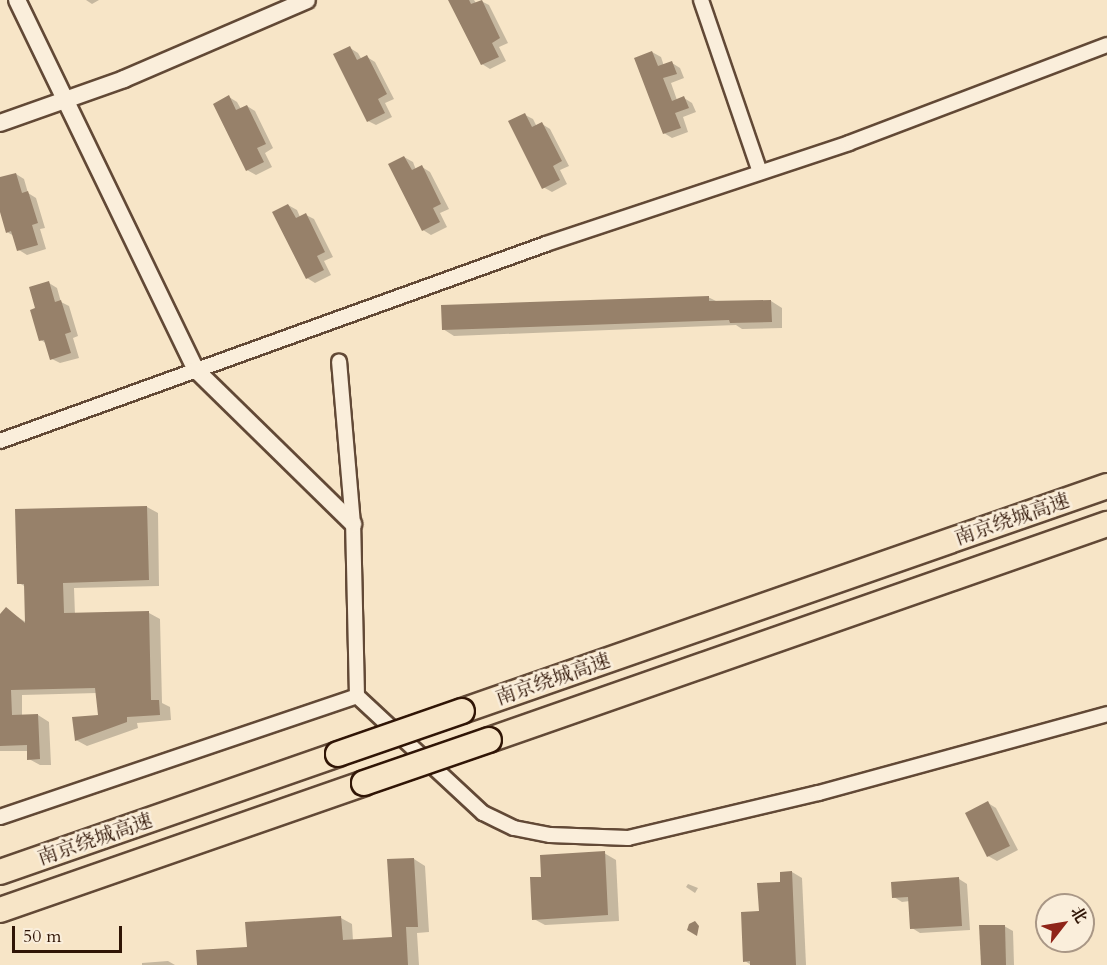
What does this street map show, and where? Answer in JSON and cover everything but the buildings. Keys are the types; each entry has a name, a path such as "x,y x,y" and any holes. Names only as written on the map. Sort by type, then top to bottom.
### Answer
{"highway":[{"name":"南京绕城高速","path":"0,872 1107,486"},
{"name":"南京绕城高速","path":"0,910 1107,524"}],"street":[{"path":"17,0 68,101 196,370 352,524"},
{"path":"0,123 68,101 307,0"},
{"path":"701,0 760,172"},
{"path":"0,441 546,244 945,108 1107,45"},
{"path":"339,362 352,524 357,696 483,813 513,828 550,835 628,838 819,793 1107,714"},
{"path":"0,817 357,696"}]}
